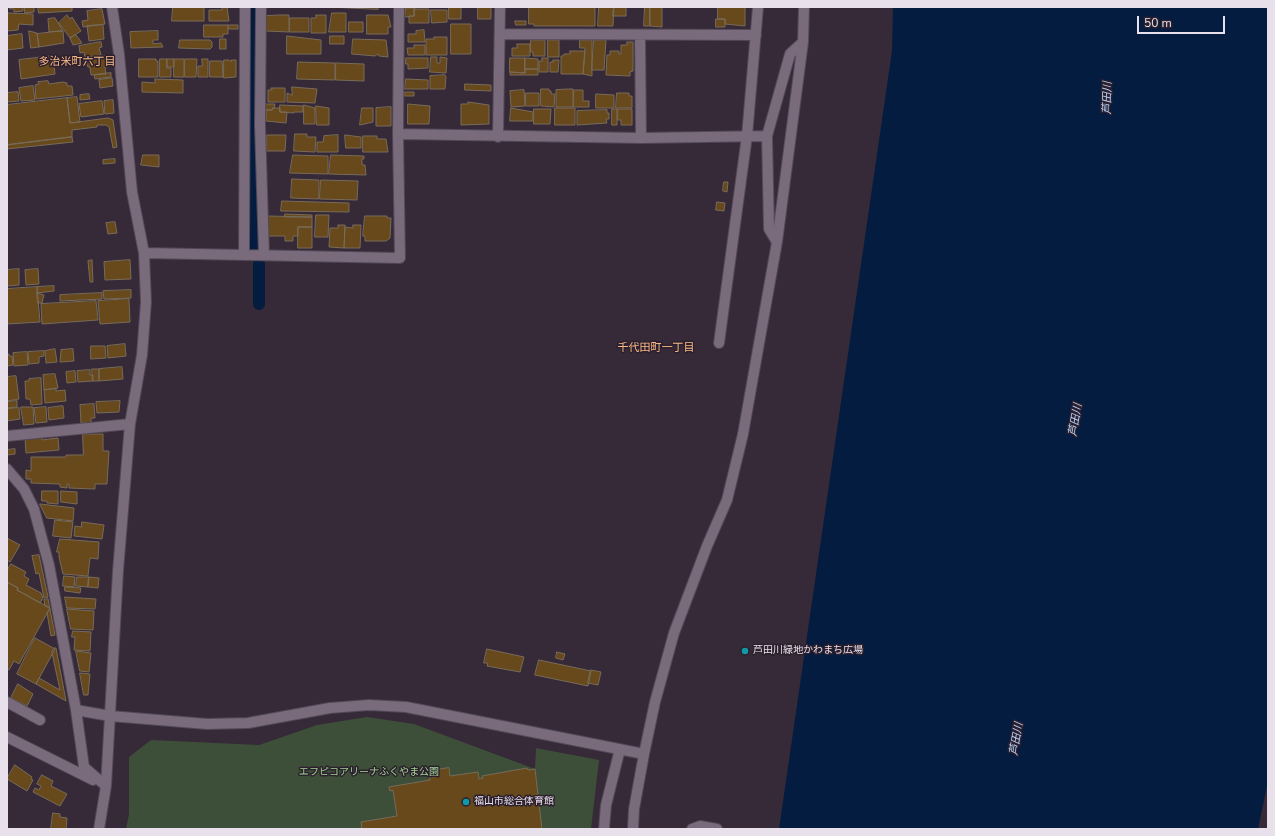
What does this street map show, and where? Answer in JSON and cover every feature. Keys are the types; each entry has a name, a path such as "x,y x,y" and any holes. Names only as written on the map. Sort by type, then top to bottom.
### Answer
{"street":[{"path":"99,829 106,786 118,571 130,424 142,355 146,302 144,253 132,192 119,54 112,7"},
{"path":"244,255 245,7"},
{"path":"261,7 260,125 264,255"},
{"path":"144,253 400,258 398,134 399,7"},
{"path":"498,137 500,7"},
{"path":"719,343 747,136 758,7"},
{"path":"632,829 634,809 655,702 674,633 707,546 727,500 743,434 777,242 803,42 804,7"},
{"path":"500,34 756,35"},
{"path":"640,34 641,138"},
{"path":"777,242 769,229 767,136 790,54 803,42"},
{"path":"398,134 498,137 641,138 767,136"},
{"path":"7,436 130,424"},
{"path":"7,469 24,489 34,510 49,565 76,710 84,767 106,786"},
{"path":"7,702 40,720"},
{"path":"76,710 110,716 207,724 248,723 330,708 369,705 406,708 644,754"},
{"path":"7,737 106,786"},
{"path":"604,829 606,805 620,749"},
{"path":"692,829 700,826 717,829"}],"green space":[{"name":"エフピコアリーナふくやま公園","path":"367,717 414,724 535,769 536,748 599,760 591,829 126,829 129,814 129,757 151,740 259,745 317,725"}],"water":[{"name":"芦田川","path":"893,7 1268,7 1268,781 1258,829 779,829 892,51"}],"building":[{"path":"10,7 23,7 23,11 14,12 14,9 10,9"},
{"path":"25,7 34,7 34,12 25,13"},
{"path":"38,7 72,7 72,11 39,13"},
{"path":"173,7 204,7 204,21 172,21"},
{"path":"222,7 227,7 229,21 209,21 209,10 222,10"},
{"path":"329,7 378,7 378,9"},
{"path":"449,7 461,7 461,19 449,19"},
{"path":"478,7 491,7 491,19 478,19"},
{"path":"529,7 595,7 595,26 534,26 534,24 529,24"},
{"path":"599,7 614,7 613,26 598,26"},
{"path":"614,7 626,7 626,16 613,16"},
{"path":"645,7 650,7 650,26 644,26"},
{"path":"650,7 662,7 662,27 650,26"},
{"path":"718,7 745,7 745,26 725,24 725,19 718,19"},
{"path":"406,8 415,8 414,16 405,17"},
{"path":"102,9 105,24 83,27 82,21 88,20 87,11"},
{"path":"414,9 429,9 429,23 409,23 409,16 414,16"},
{"path":"431,10 447,10 447,22 432,23"},
{"path":"8,13 33,14 33,25 19,24 18,30 7,31"},
{"path":"332,13 346,13 346,32 329,32"},
{"path":"67,15 70,19 72,17 81,31 70,38 59,23"},
{"path":"289,15 289,32 266,31 266,16"},
{"path":"316,15 326,15 326,33 311,33 311,18 316,18"},
{"path":"367,15 388,15 391,27 388,27 388,34 367,34"},
{"path":"55,18 63,31 49,32 48,19"},
{"path":"290,18 309,18 309,32 290,32"},
{"path":"716,19 725,19 725,27 716,27"},
{"path":"515,21 526,21 526,25 516,25"},
{"path":"349,22 363,22 363,32 349,32"},
{"path":"451,24 471,24 471,54 451,54"},
{"path":"103,25 104,39 89,41 87,26"},
{"path":"204,25 228,25 228,34 223,34 223,37 204,37"},
{"path":"228,25 238,25 238,29 229,29"},
{"path":"424,30 425,42 408,42 408,34 416,34 416,31"},
{"path":"29,31 37,33 39,47 31,48"},
{"path":"63,31 64,43 39,47 37,34"},
{"path":"158,31 158,40 153,40 153,44 161,43 163,47 131,48 130,32"},
{"path":"22,34 23,48 7,50 7,36"},
{"path":"76,35 82,43 73,45 70,38"},
{"path":"287,36 321,40 321,54 287,54"},
{"path":"330,36 344,36 344,44 330,44"},
{"path":"434,37 447,37 447,55 426,55 426,39 434,39"},
{"path":"220,39 226,39 226,49 220,49"},
{"path":"353,39 386,40 388,57 379,56 378,54 375,56 352,54"},
{"path":"180,40 210,40 212,42 212,47 210,49 179,48"},
{"path":"531,40 545,40 545,56 533,56 533,52 531,52"},
{"path":"548,40 559,40 559,57 548,57"},
{"path":"580,40 592,40 592,76 583,74 585,48 580,48"},
{"path":"594,40 606,40 604,70 592,70"},
{"path":"101,42 102,47 99,48 101,55 85,58 84,52 80,53 79,46"},
{"path":"627,42 633,42 633,71 630,72 630,76 606,75 607,55 610,55 610,51 619,51 619,54 621,54 621,45 627,45"},
{"path":"517,44 530,44 530,56 512,56 512,48 517,48"},
{"path":"414,45 425,45 425,55 408,55 407,48 414,48"},
{"path":"570,51 585,51 583,74 561,74 561,56 564,54 570,54"},
{"path":"53,56 55,74 21,79 19,60"},
{"path":"106,56 108,67 105,67 106,74 91,75 90,67 88,67 84,59"},
{"path":"431,57 437,57 437,63 440,63 440,57 447,58 446,73 430,72"},
{"path":"406,58 428,58 428,68 408,69"},
{"path":"510,58 525,58 525,73 510,72"},
{"path":"525,58 538,59 538,69 525,69"},
{"path":"542,58 548,58 548,72 539,72 539,61 542,61"},
{"path":"139,59 156,59 156,61 158,61 158,77 139,77"},
{"path":"160,59 167,59 167,68 171,68 171,77 160,77"},
{"path":"167,59 174,59 174,67 167,67"},
{"path":"174,59 184,59 184,77 174,77"},
{"path":"185,59 197,59 196,77 185,77"},
{"path":"202,59 208,59 208,77 198,77 198,66 202,66"},
{"path":"224,60 229,60 231,62 231,60 236,60 236,77 224,78"},
{"path":"553,60 559,60 558,72 550,72 550,62 553,62"},
{"path":"210,61 222,61 223,77 210,77"},
{"path":"298,62 335,63 335,80 297,79"},
{"path":"336,63 364,64 364,81 336,80"},
{"path":"525,69 538,69 538,75 510,75 510,72 525,73"},
{"path":"111,73 111,77 95,79 94,75"},
{"path":"445,75 445,89 430,89 430,76"},
{"path":"112,78 113,86 100,88 99,80"},
{"path":"155,79 183,80 183,93 142,92 142,82 155,83"},
{"path":"406,79 428,80 428,89 405,89"},
{"path":"48,81 49,84 63,82 67,83 67,86 72,86 73,95 36,99 35,85 39,84 38,82"},
{"path":"465,84 491,85 491,91 465,90"},
{"path":"33,86 35,100 21,101 19,88"},
{"path":"292,87 317,89 315,103 287,102 287,93 292,95"},
{"path":"271,88 285,88 285,102 268,102 268,90 272,90"},
{"path":"541,89 549,89 551,94 555,94 554,107 541,106"},
{"path":"573,89 573,107 556,107 556,90"},
{"path":"524,90 525,106 511,107 510,91"},
{"path":"574,90 583,90 583,101 589,101 589,107 574,107"},
{"path":"18,92 19,101 7,102 7,93"},
{"path":"405,92 414,92 414,96 405,96"},
{"path":"526,93 539,93 539,106 526,106"},
{"path":"617,93 629,93 629,96 632,96 632,108 616,108"},
{"path":"89,94 90,99 80,100 80,95"},
{"path":"596,94 614,95 614,108 596,108"},
{"path":"77,97 80,122 70,123 67,98"},
{"path":"67,98 70,123 108,118 113,120 117,147 113,148 109,127 106,125 97,125 97,127 72,130 72,137 7,145 7,105"},
{"path":"113,100 114,113 105,114 104,101"},
{"path":"102,101 104,114 81,117 79,104"},
{"path":"468,102 489,105 489,124 461,125 461,104 468,104"},
{"path":"266,104 275,104 272,110 265,110"},
{"path":"408,104 430,106 429,124 408,124"},
{"path":"280,105 303,106 303,112 280,112"},
{"path":"304,105 315,108 315,124 304,124"},
{"path":"316,106 329,108 329,125 317,125"},
{"path":"391,107 391,126 376,126 376,108"},
{"path":"273,108 280,108 280,112 287,112 286,123 266,121 266,110 272,110"},
{"path":"362,108 373,108 373,122 360,125"},
{"path":"511,108 533,112 533,121 510,121"},
{"path":"555,108 575,108 575,125 555,125"},
{"path":"534,109 551,109 550,124 534,124"},
{"path":"612,109 617,109 617,125 612,125"},
{"path":"618,109 632,109 632,125 621,125 621,120 618,120"},
{"path":"607,110 607,113 609,113 609,119 606,119 607,123 577,125 577,111"},
{"path":"295,134 307,134 307,137 316,137 315,152 294,151"},
{"path":"267,135 286,135 285,151 267,151"},
{"path":"338,135 338,152 317,152 317,142 323,142 324,136"},
{"path":"345,135 361,137 361,148 346,148"},
{"path":"363,136 377,136 377,139 386,139 388,152 363,152"},
{"path":"72,137 73,142 7,149 7,145"},
{"path":"143,155 159,155 159,167 141,165"},
{"path":"293,155 328,156 328,174 290,173"},
{"path":"331,155 364,156 364,159 362,159 362,165 365,165 366,175 329,174"},
{"path":"115,159 115,163 103,164 103,160"},
{"path":"292,179 319,180 319,199 291,198"},
{"path":"321,180 358,181 357,200 320,199"},
{"path":"724,182 728,182 727,192 723,191"},
{"path":"282,201 349,203 349,212 281,211"},
{"path":"717,202 725,203 724,211 716,210"},
{"path":"285,214 312,215 312,217 285,217"},
{"path":"316,215 329,215 328,237 315,237"},
{"path":"267,216 312,217 312,227 298,227 298,236 293,236 293,241 285,241 285,236 266,236"},
{"path":"365,216 387,216 387,218 391,218 390,238 386,241 365,241 365,236 363,236"},
{"path":"115,222 117,233 108,234 106,223"},
{"path":"338,225 345,225 344,248 329,247 330,228 338,228"},
{"path":"353,225 361,225 360,248 344,248 345,227 353,228"},
{"path":"298,227 312,227 312,248 298,248"},
{"path":"92,260 93,282 90,282 88,261"},
{"path":"130,260 131,279 105,280 104,262"},
{"path":"19,269 19,285 7,286 7,270"},
{"path":"38,269 39,284 26,285 25,270"},
{"path":"54,286 54,291 37,293 37,287"},
{"path":"37,287 40,322 7,324 7,289"},
{"path":"131,290 131,298 104,299 103,291"},
{"path":"37,293 44,295 42,303 38,303"},
{"path":"102,293 102,299 60,301 60,295"},
{"path":"129,299 130,322 100,324 98,301"},
{"path":"96,301 98,320 42,324 41,304"},
{"path":"125,344 126,356 108,358 107,346"},
{"path":"91,346 105,346 106,358 91,359"},
{"path":"55,349 57,362 46,363 45,351"},
{"path":"73,349 74,361 60,362 61,350"},
{"path":"44,351 44,356 39,357 39,363 29,364 28,352"},
{"path":"27,352 28,365 14,366 13,353"},
{"path":"7,354 12,356 13,365 7,366"},
{"path":"122,367 123,379 99,381 99,369"},
{"path":"92,369 99,369 99,381 93,381"},
{"path":"90,370 90,375 93,375 93,381 78,382 77,371"},
{"path":"75,371 76,382 67,383 66,372"},
{"path":"55,374 58,388 44,390 43,375"},
{"path":"16,376 19,399 7,401 7,377"},
{"path":"41,378 42,404 31,405 30,399 26,399 25,381 29,381 29,379"},
{"path":"56,389 56,391 65,390 66,401 45,403 44,390"},
{"path":"17,401 17,407 7,408 7,402"},
{"path":"120,401 119,412 97,413 96,402"},
{"path":"94,404 95,418 91,418 91,423 81,423 80,405"},
{"path":"63,406 64,418 49,420 48,408"},
{"path":"21,407 33,407 34,424 24,425"},
{"path":"46,407 47,422 36,423 34,408"},
{"path":"19,408 20,419 7,421 7,409"},
{"path":"83,434 103,434 103,451 109,451 107,484 95,484 95,489 69,488 69,484 67,484 67,488 60,487 60,484 31,483 31,479 26,479 26,470 31,471 31,457 66,457 66,455 83,455"},
{"path":"42,437 42,440 58,438 59,450 26,453 25,438"},
{"path":"15,449 15,454 7,455 7,450"},
{"path":"42,491 58,491 58,504 42,501"},
{"path":"61,491 77,492 77,504 61,502"},
{"path":"40,504 74,508 73,521 47,518"},
{"path":"55,520 73,522 71,538 53,536"},
{"path":"82,522 104,525 102,539 74,536 75,526 81,527"},
{"path":"7,538 20,545 10,562 7,560"},
{"path":"60,539 99,542 98,559 90,558 88,576 63,574 59,552 57,552"},
{"path":"39,555 48,597 44,598 39,573 36,574 32,556"},
{"path":"11,564 26,572 24,576 29,579 26,585 41,593 43,598 40,603 17,590 18,588 7,582 7,571"},
{"path":"64,576 75,577 74,587 63,586"},
{"path":"77,577 89,577 88,587 76,586"},
{"path":"89,577 99,578 98,588 88,587"},
{"path":"7,582 18,588 17,590 50,608 19,664 14,661 9,670 7,669"},
{"path":"65,587 81,588 80,593 65,591"},
{"path":"65,597 96,599 95,609 67,608"},
{"path":"48,599 50,608 45,606 44,600"},
{"path":"50,608 55,635 51,636 47,613"},
{"path":"67,609 94,611 93,630 71,629"},
{"path":"73,631 91,632 90,651 74,650 75,637 72,637"},
{"path":"35,638 55,649 36,684 17,674"},
{"path":"54,648 56,648 66,701 36,684 39,678 60,690 52,653"},
{"path":"487,649 524,657 520,672 487,666 488,663 484,663"},
{"path":"76,651 91,653 89,672 80,671"},
{"path":"557,652 565,654 563,660 556,658"},
{"path":"539,660 591,671 588,686 535,675"},
{"path":"591,670 601,672 598,685 588,683"},
{"path":"80,673 90,674 88,695 84,695"},
{"path":"18,684 33,694 27,706 11,698"},
{"path":"15,765 32,777 31,779 33,780 27,791 7,779"},
{"name":"福山市総合体育館","path":"449,768 450,776 478,772 479,779 483,778 482,776 527,768 528,770 535,769 542,829 362,829 361,822 397,816 393,790 390,791 389,787 430,780 428,771"},
{"path":"42,775 53,781 51,786 67,794 60,806 33,792 35,788 39,790 41,786 37,784"},
{"path":"53,813 60,814 60,817 67,818 66,829 51,829"}],"waterway":[{"path":"253,7 254,247"},
{"path":"259,264 259,304"}],"place":[{"name":"芦田川緑地かわまち広場","path":"745,651"},
{"name":"福山市総合体育館","path":"466,802"}],"district":[{"name":"多治米町六丁目","path":"77,62"},
{"name":"千代田町一丁目","path":"656,348"}]}
